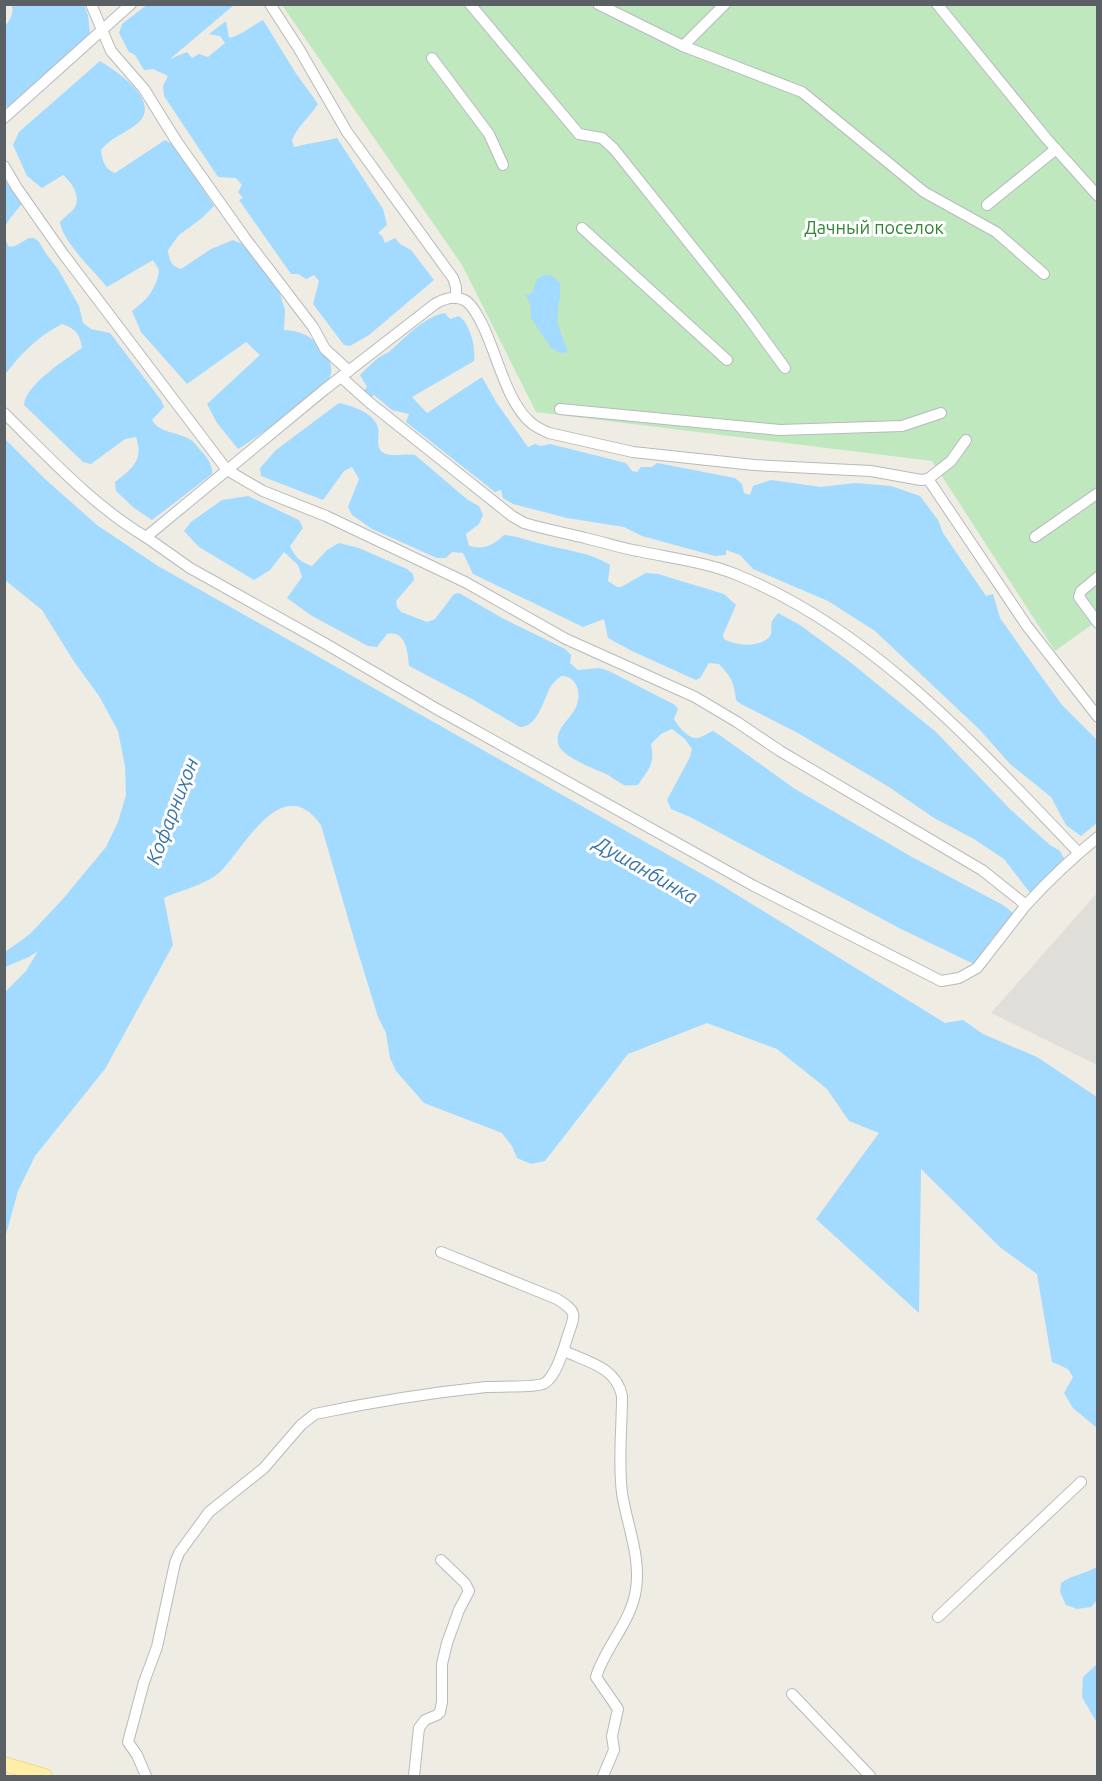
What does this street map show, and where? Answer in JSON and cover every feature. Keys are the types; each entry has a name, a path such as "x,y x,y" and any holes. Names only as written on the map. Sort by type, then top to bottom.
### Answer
{"main road":[{"path":"4,1764 37,1775"}],"street":[{"path":"91,4 111,51 144,88 177,142 245,238 313,327 325,349 370,403 524,523 636,551 690,560 734,574 832,625 883,662 961,733 1078,852"},
{"path":"4,118 131,4"},
{"path":"270,4 310,67 347,132 453,278 456,298"},
{"path":"470,4 579,134 602,138 614,149 745,313 785,368"},
{"path":"598,4 683,46 802,92 924,192 996,232 1044,274"},
{"path":"683,46 725,4"},
{"path":"937,4 1056,149 1098,196"},
{"path":"432,58 489,134 503,165"},
{"path":"987,205 1056,149"},
{"path":"4,166 64,255 226,470 263,491 326,516 465,582 566,639 695,698 982,870 1026,905"},
{"path":"582,228 727,360"},
{"path":"146,537 345,374 445,298 465,300 473,308 487,333 520,410 527,420 543,430 633,452 754,465 871,471 921,480 928,479 951,461 966,440"},
{"path":"560,409 780,430 902,426 941,413"},
{"path":"4,412 67,476 129,527 190,568 445,714 754,886 941,981 959,978 977,968 1026,905 1078,852 1098,837"},
{"path":"928,479 1027,626 1098,717"},
{"path":"1035,537 1098,493"},
{"path":"1098,577 1081,591 1079,597 1098,623"},
{"path":"146,1776 137,1755 128,1742 144,1682 157,1647 175,1563 179,1553 209,1512 264,1468 301,1425 315,1414 439,1392 503,1386 539,1386 548,1381 564,1351 575,1319 571,1308 556,1299 441,1251"},
{"path":"564,1351 607,1370 620,1386 622,1396 622,1493 631,1527 637,1587 631,1605 596,1677 618,1709 612,1736 614,1750 603,1776"},
{"path":"938,1617 1081,1482"},
{"path":"414,1776 419,1728 425,1720 440,1712 442,1664 447,1643 469,1591 465,1583 441,1560"},
{"path":"792,1694 870,1776"}],"shaded area":[{"path":"1097,893 1097,1065 991,1013"}],"green space":[{"name":"Дачный поселок","path":"282,5 1097,5 1097,621 1055,651 932,461 536,412 462,265"}],"water":[{"path":"148,4 234,5 170,59 187,52 192,58 199,54 208,57 225,43 220,36 209,34 226,21 229,38 263,20 318,104 292,140 294,147 337,138 383,209 387,225 378,233 385,243 395,238 411,250 434,280 369,335 350,346 344,345 313,304 319,281 314,275 306,279 298,274 291,274 239,200 243,198 238,192 242,185 236,178 218,177 164,96 163,86 168,76 153,69 144,70 135,55 129,52 119,33 122,24"},
{"path":"12,5 84,5 88,15 90,35 9,108 5,105 4,27 11,17"},
{"path":"100,61 134,87 144,105 144,113 139,122 101,150 106,167 115,173 165,140 175,146 214,206 179,235 168,250 173,264 181,269 211,249 233,240 245,245 279,291 285,310 284,330 295,331 309,337 324,350 330,361 330,377 316,393 238,449 217,423 207,404 260,355 246,342 187,384 141,332 132,311 147,298 154,288 159,270 153,260 107,287 79,256 62,230 60,222 74,209 77,202 72,185 63,175 42,188 27,176 13,145 19,132"},
{"path":"5,180 22,203 5,228"},
{"path":"34,238 39,242 58,269 79,306 83,323 91,329 110,333 161,400 164,407 152,420 155,424 164,430 191,440 210,463 212,474 152,520 134,508 116,491 115,482 127,473 137,458 136,437 125,439 91,464 83,462 24,405 31,389 39,381 82,348 76,333 62,324 54,328 32,345 5,372 5,239 9,247"},
{"path":"551,275 560,283 558,323 568,352 560,353 551,348 531,318 530,303 525,295 531,294 538,278"},
{"path":"445,313 450,319 459,316 466,324 473,343 474,361 412,397 427,413 482,377 496,402 528,447 535,444 541,446 550,444 626,463 632,471 637,472 641,467 652,467 657,463 735,478 742,484 744,493 750,495 753,486 771,480 821,487 855,483 891,486 920,496 938,520 943,533 986,596 993,594 1000,618 1062,705 1097,740 1097,823 1081,836 1066,825 1051,797 1010,764 980,730 875,631 828,601 753,569 740,555 726,550 726,555 715,556 642,536 624,527 567,518 513,504 503,498 501,490 495,492 406,422 409,414 392,410 374,395 367,400 362,393 367,387 360,375 423,323"},
{"path":"339,403 356,408 372,418 378,428 378,444 382,452 389,455 415,455 468,500 479,506 483,515 479,524 466,534 469,546 484,547 504,535 514,536 602,560 610,565 608,581 617,587 646,573 658,574 724,594 736,605 723,635 724,639 735,643 748,645 766,640 771,634 772,621 778,613 800,625 850,662 936,732 1010,809 1050,845 1060,851 1066,862 1034,898 1004,859 974,839 934,818 889,787 796,732 741,704 736,700 732,680 719,664 709,663 700,678 696,680 608,638 604,619 583,627 473,574 463,553 452,552 446,558 437,558 372,529 352,515 348,507 359,479 352,467 344,471 323,500 261,476 260,468 276,450"},
{"path":"5,439 45,479 97,525 158,566 716,882 945,1023 963,1020 983,1034 1037,1057 1097,1097 1097,1428 1073,1408 1064,1393 1073,1377 1068,1369 1052,1362 1037,1274 1001,1248 921,1169 919,1313 816,1219 879,1133 849,1121 827,1089 777,1049 707,1023 628,1054 545,1161 531,1164 517,1158 512,1146 502,1133 424,1103 396,1071 390,1058 386,1033 378,1017 321,825 307,810 293,806 279,809 266,818 216,875 164,898 173,945 105,1069 35,1156 18,1191 5,1238 5,992 26,971 38,951 5,967 5,952 30,934 106,847 118,822 126,795 125,766 118,731 99,696 42,610 5,580"},
{"path":"248,496 299,520 303,528 290,546 304,563 312,566 327,550 339,543 359,548 407,569 413,574 414,580 396,601 397,607 401,612 427,622 435,619 454,594 459,593 502,618 565,649 571,655 570,663 578,670 599,668 609,671 675,705 678,709 674,719 687,734 698,738 713,731 795,789 912,857 1003,905 1012,912 1015,919 993,937 976,965 903,930 671,809 667,800 692,749 685,739 672,729 661,734 651,744 652,762 638,785 624,785 572,758 560,748 559,733 578,702 577,686 571,679 561,676 557,679 551,686 536,718 526,726 520,727 409,666 405,643 398,635 387,634 377,647 368,646 312,616 287,598 302,577 298,565 284,552 270,570 254,580 199,547 184,531 191,522 222,500"},
{"path":"1097,1567 1097,1600 1091,1607 1077,1609 1066,1605 1060,1592 1061,1583"},
{"path":"1097,1664 1097,1723 1082,1697 1083,1677"}],"water label":[{"name":"Кофарниҳон","path":"172,811"},
{"name":"Душанбинка","path":"646,870"}]}
